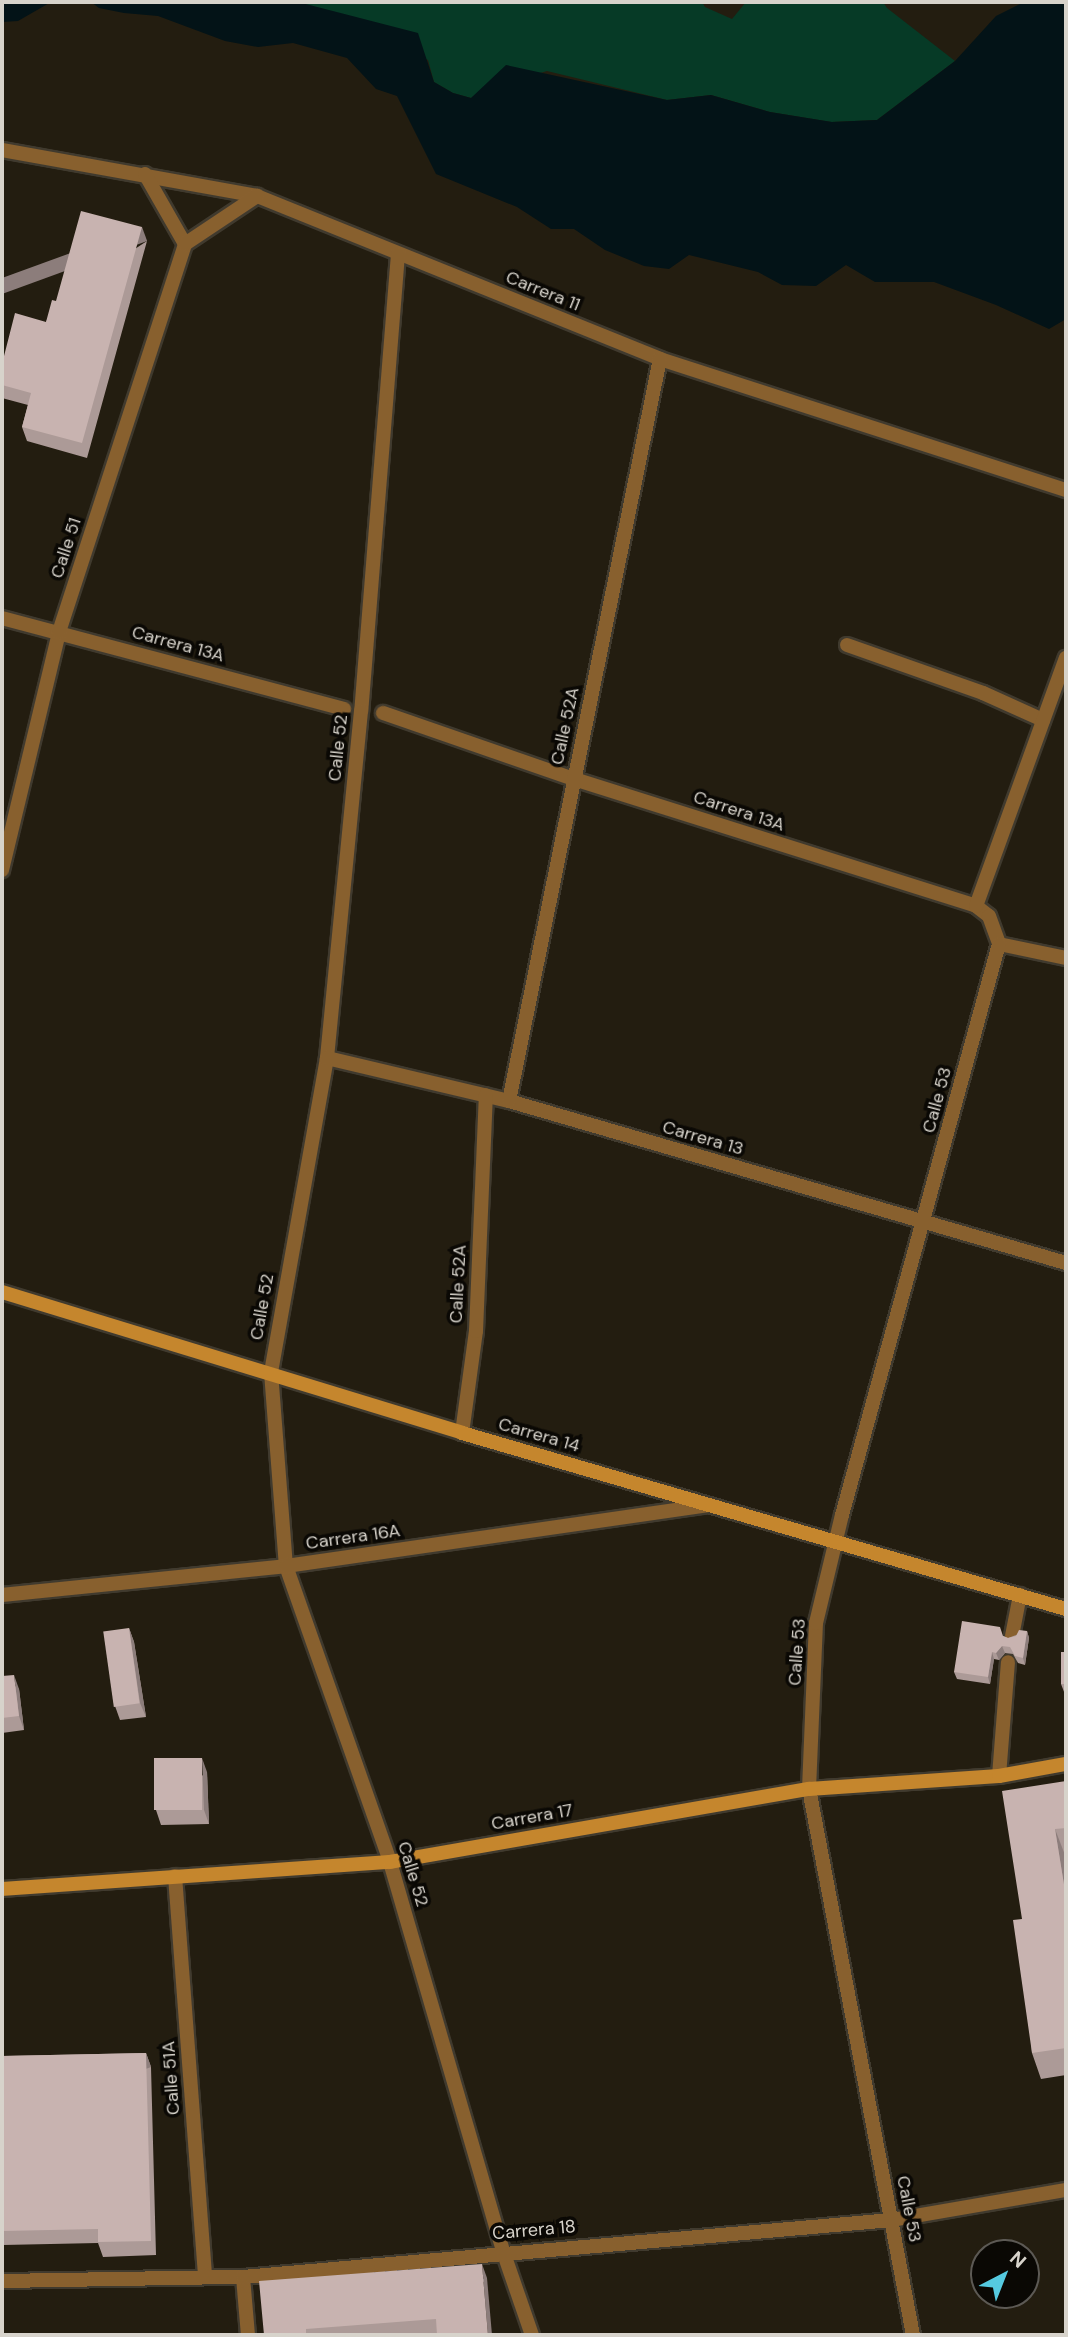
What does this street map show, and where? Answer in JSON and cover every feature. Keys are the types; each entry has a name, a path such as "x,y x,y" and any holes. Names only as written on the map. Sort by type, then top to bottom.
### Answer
{"main road":[{"name":"Carrera 14","path":"2,1292 271,1372 462,1433 1066,1609"},
{"name":"Carrera 17","path":"2,1889 390,1862 809,1789 999,1776 1066,1764"}],"street":[{"name":"Carrera 11","path":"2,150 257,196 660,359 1066,490"},
{"path":"145,174 185,244 257,196"},
{"name":"Calle 51","path":"2,870 59,632 185,244"},
{"name":"Calle 52","path":"398,254 362,697 327,1058 271,1372 286,1566 390,1862 503,2251 532,2335"},
{"name":"Calle 52A","path":"509,1101 660,359"},
{"name":"Carrera 13A","path":"2,618 344,709"},
{"path":"847,645 983,693 1043,720"},
{"path":"1066,658 976,906 989,916 999,944 1066,958"},
{"name":"Carrera 13A","path":"383,713 574,779 976,906"},
{"name":"Calle 53","path":"913,2335 809,1789 816,1623 835,1543 999,944"},
{"name":"Carrera 13","path":"327,1058 509,1101 1066,1263"},
{"name":"Calle 52A","path":"462,1433 475,1331 486,1095"},
{"name":"Carrera 16A","path":"2,1595 286,1566 709,1505"},
{"path":"1012,1636 1020,1595"},
{"path":"999,1776 1008,1662"},
{"name":"Calle 51A","path":"175,1876 205,2276"},
{"name":"Carrera 18","path":"2,2281 243,2277 503,2251 892,2220 1066,2190"},
{"path":"243,2277 248,2335"}],"green space":[{"path":"298,2 702,2 705,7 732,19 746,2 883,2 887,8 955,61 877,120 831,122 770,112 711,95 667,100 547,71 482,90 471,98 453,93 434,82 428,60"}],"shaded area":[{"path":"2,2 51,2 18,21 2,22"},
{"path":"91,2 298,2 418,33 434,82 453,93 471,98 506,65 667,100 711,95 770,112 832,122 877,120 955,61 996,16 1024,2 1066,2 1066,319 1049,329 996,305 934,282 875,282 846,265 816,286 782,285 758,272 689,255 669,269 644,266 605,250 574,229 551,229 517,207 436,174 397,96 376,89 347,58 293,43 258,47 225,41 158,16 99,8"}],"building":[{"path":"81,211 142,227 82,443 22,427 31,393 2,385 2,360 15,313 46,322 52,300 56,301"},
{"path":"962,1621 1000,1627 1003,1636 1008,1638 1016,1636 1019,1630 1027,1631 1023,1658 1015,1656 1010,1647 1002,1646 996,1653 992,1652 988,1677 954,1672"},
{"path":"129,1628 140,1703 114,1707 103,1632"},
{"path":"1061,1652 1066,1652 1066,1684 1061,1684"},
{"path":"14,1675 19,1716 2,1718 2,1676"},
{"path":"154,1758 202,1758 202,1810 154,1810"},
{"path":"1066,1781 1066,1828 1055,1829 1066,1897 1066,2048 1032,2053 1013,1920 1022,1919 1002,1791"},
{"path":"146,2053 151,2241 98,2242 98,2229 2,2231 2,2056"},
{"path":"482,2264 488,2335 437,2335 436,2319 306,2329 306,2335 264,2335 259,2281"}]}
